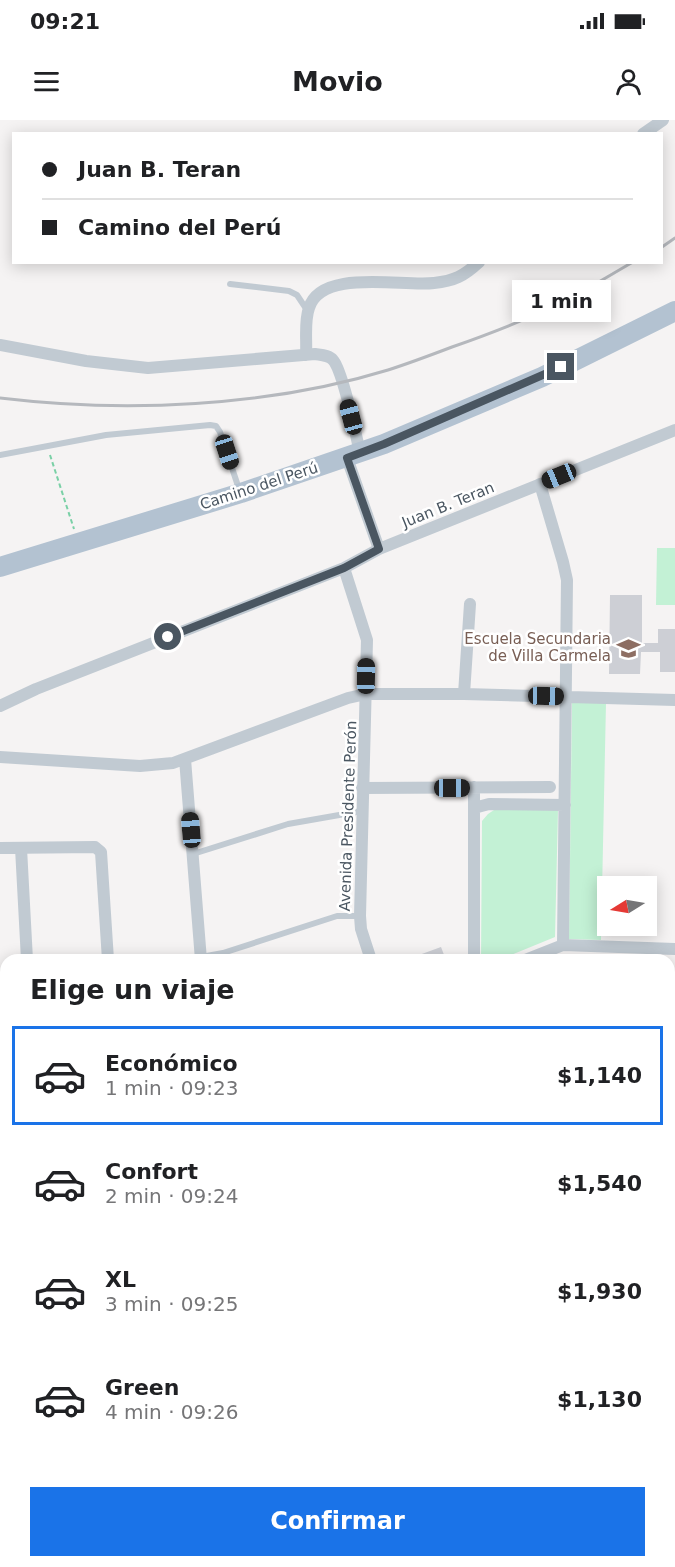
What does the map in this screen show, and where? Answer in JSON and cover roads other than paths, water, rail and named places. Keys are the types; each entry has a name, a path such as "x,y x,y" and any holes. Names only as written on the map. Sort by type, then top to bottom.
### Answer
{"main road":[{"name":"Camino del Perú","path":"0,567 240,493 354,455 542,377 675,311"}],"street":[{"path":"645,132 663,120"},
{"path":"306,355 308,310 317,297 339,284 352,282 432,284 465,275 477,264"},
{"path":"0,345 86,361 148,368 325,355 333,360 342,381 354,455 379,549"},
{"name":"Juan B. Teran","path":"0,706 36,689 344,568 379,549 675,430"},
{"path":"540,484 564,562 567,580 563,945"},
{"name":"Avenida Presidente Perón","path":"344,568 367,640 360,916 361,929 369,954"},
{"path":"464,694 470,604"},
{"path":"0,757 140,765 173,763 348,698 366,694 464,694 675,700"},
{"path":"185,759 201,954"},
{"path":"474,787 474,954"},
{"path":"362,788 550,788"},
{"path":"474,808 489,804 565,806"},
{"path":"0,848 95,847 99,849 108,954"},
{"path":"21,848 27,954"},
{"path":"540,954 563,945 675,949"}],"lane":[{"path":"230,284 289,291 297,295 308,310"},
{"path":"0,455 106,435 210,425 216,426 220,432 240,493"},
{"path":"193,854 288,824 362,811"},
{"path":"219,954 337,916 360,916"}],"railway":[{"path":"663,246 675,238"},
{"path":"0,398 96,405 196,404 294,392 342,382 404,365 512,325 570,298 630,264"}],"place":[{"name":"Escuela Secundaria de Villa Carmela","path":"629,648"}]}
